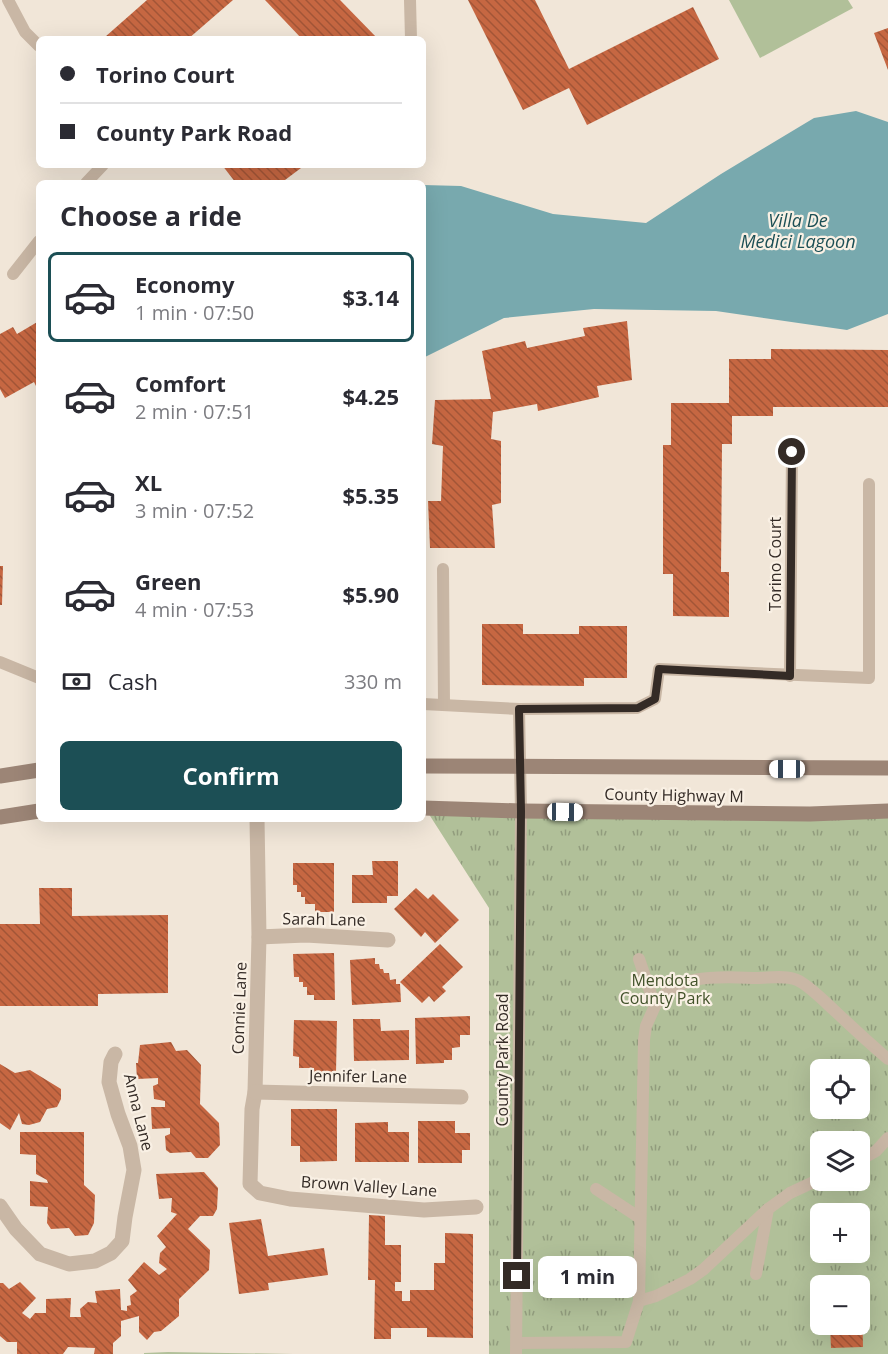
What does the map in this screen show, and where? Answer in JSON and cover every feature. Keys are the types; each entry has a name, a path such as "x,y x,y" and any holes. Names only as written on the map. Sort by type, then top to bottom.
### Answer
{"main road":[{"name":"County Highway M","path":"426,766 888,768"},
{"path":"0,776 36,770"},
{"name":"County Highway M","path":"426,808 810,814 888,811"},
{"path":"0,817 36,811"}],"street":[{"name":"Connie Lane","path":"257,822 259,937 250,1184 260,1192"},
{"name":"Sarah Lane","path":"259,937 306,935 388,940"},
{"name":"Anna Lane","path":"0,1206 16,1229 40,1254 69,1264 95,1261 111,1253 122,1241 134,1170 130,1146 109,1082 111,1062 115,1054"},
{"name":"Jennifer Lane","path":"255,1092 461,1097"},
{"name":"Brown Valley Lane","path":"260,1192 290,1199 424,1210 476,1207"}],"lane":[{"path":"8,0 25,32 36,43"},
{"path":"410,0 411,36"},
{"path":"89,180 100,168"},
{"path":"13,274 36,245"},
{"name":"Torino Court","path":"790,676 792,452"},
{"path":"426,705 519,709 638,708 655,699 659,669 868,678 869,484"},
{"path":"443,569 444,705"},
{"path":"0,662 36,677"},
{"name":"County Park Road","path":"516,1349 521,811 519,709"},
{"path":"639,959 655,1006"},
{"path":"516,1349 626,1342 639,1301 644,1040 646,1026 661,997 675,987 707,977 798,980 818,995 888,1059"},
{"path":"870,1154 888,1138"},
{"path":"639,1301 656,1296 690,1279 704,1269 768,1209 790,1192 810,1183"},
{"path":"596,1189 640,1218"},
{"path":"756,1274 768,1209"}],"green space":[{"path":"729,0 848,0 853,8 760,58"},
{"name":"Mendota County Park","path":"426,808 888,811 888,1354 489,1354 489,908"},
{"path":"168,1352 294,1354 144,1354"}],"water":[{"name":"Villa De Medici Lagoon","path":"856,111 888,122 888,314 847,330 716,311 594,309 504,318 426,357 426,185 461,186 553,214 646,223 721,174 814,118"}],"building":[{"path":"147,0 233,0 191,36 106,36"},
{"path":"265,0 340,0 375,36 299,36"},
{"path":"468,0 535,0 569,69 693,7 719,59 587,125 569,88 523,110"},
{"path":"888,28 888,70 874,33"},
{"path":"224,168 301,168 285,180 234,180"},
{"path":"627,321 632,380 597,386 599,397 538,411 537,404 493,412 491,439 501,441 501,503 492,505 495,548 430,548 428,501 441,501 443,446 432,444 435,400 491,399 482,351 525,341 527,348 585,336 583,328"},
{"path":"36,323 36,386 34,382 5,398 0,389 0,334 13,327 17,334"},
{"path":"771,349 888,350 888,407 773,407 773,416 732,416 732,444 722,444 721,572 729,572 729,617 673,616 673,574 663,574 663,445 671,445 671,403 729,403 729,359 771,359"},
{"path":"0,566 3,566 2,605 0,605"},
{"path":"482,624 523,624 523,634 579,634 579,626 627,626 627,678 584,678 584,686 482,685"},
{"path":"372,861 398,861 398,896 387,896 387,903 352,903 352,875 373,875"},
{"path":"293,863 334,863 334,912 315,912 315,904 305,904 305,897 301,897 301,892 297,892 297,885 293,885"},
{"path":"39,888 72,888 72,916 168,915 168,993 98,994 98,1006 0,1006 0,924 40,924"},
{"path":"416,888 428,899 433,894 459,920 435,943 425,932 421,937 394,909"},
{"path":"440,944 463,967 442,987 446,991 434,1002 429,996 422,1003 400,982"},
{"path":"334,953 335,1000 314,1000 314,995 307,995 307,987 303,987 303,982 299,982 299,977 294,977 293,954"},
{"path":"375,958 375,964 379,964 384,973 389,973 390,980 396,979 396,984 400,984 401,1002 352,1005 350,960"},
{"path":"470,1016 470,1035 460,1035 460,1047 452,1048 452,1060 444,1060 444,1063 416,1064 415,1018"},
{"path":"353,1019 380,1019 381,1031 409,1030 409,1060 354,1061"},
{"path":"294,1020 337,1021 336,1073 314,1073 314,1068 299,1068 299,1057 293,1056"},
{"path":"171,1042 176,1051 187,1050 201,1065 200,1104 219,1123 220,1145 208,1158 196,1158 191,1152 170,1153 166,1150 165,1136 170,1134 170,1128 152,1129 151,1107 165,1107 165,1101 154,1099 153,1086 158,1084 158,1078 137,1079 136,1063 138,1063 140,1045"},
{"path":"0,1064 15,1073 30,1070 61,1089 61,1099 57,1107 47,1109 40,1122 22,1124 19,1113 10,1130 0,1123"},
{"path":"291,1109 337,1109 337,1161 300,1162 300,1146 291,1146"},
{"path":"418,1121 455,1121 455,1133 470,1133 470,1150 462,1150 462,1163 418,1163"},
{"path":"388,1122 388,1132 409,1132 409,1162 355,1162 355,1123"},
{"path":"20,1132 84,1132 84,1185 95,1195 94,1223 88,1235 75,1236 69,1228 51,1229 47,1223 48,1207 30,1206 30,1181 48,1183 36,1174 36,1155 20,1154"},
{"path":"204,1172 218,1188 217,1209 213,1216 200,1216 188,1229 210,1250 209,1270 179,1299 179,1316 161,1331 154,1332 147,1340 139,1332 139,1316 121,1321 121,1336 113,1343 113,1354 94,1354 95,1348 68,1347 63,1354 17,1354 17,1342 7,1342 0,1336 0,1283 9,1289 20,1282 36,1298 22,1313 30,1319 35,1313 46,1313 46,1299 71,1298 70,1317 81,1317 80,1309 88,1302 97,1303 95,1291 120,1289 121,1310 127,1311 127,1306 131,1305 130,1296 137,1291 128,1280 144,1262 159,1275 167,1269 159,1263 160,1253 166,1247 157,1236 177,1214 171,1212 172,1198 159,1199 156,1174"},
{"path":"369,1215 385,1216 385,1245 401,1245 401,1282 395,1282 395,1291 402,1291 402,1301 410,1301 410,1290 434,1290 434,1263 445,1263 445,1233 473,1234 473,1338 427,1337 427,1328 391,1328 391,1339 374,1339 375,1280 368,1280"},
{"path":"261,1219 268,1256 324,1248 328,1275 268,1283 269,1290 239,1294 229,1223"},
{"path":"830,1335 863,1335 863,1347 831,1348"}],"route":[{"path":"517,1276 521,811 519,709 638,708 655,699 659,669 790,676 792,452"}]}
